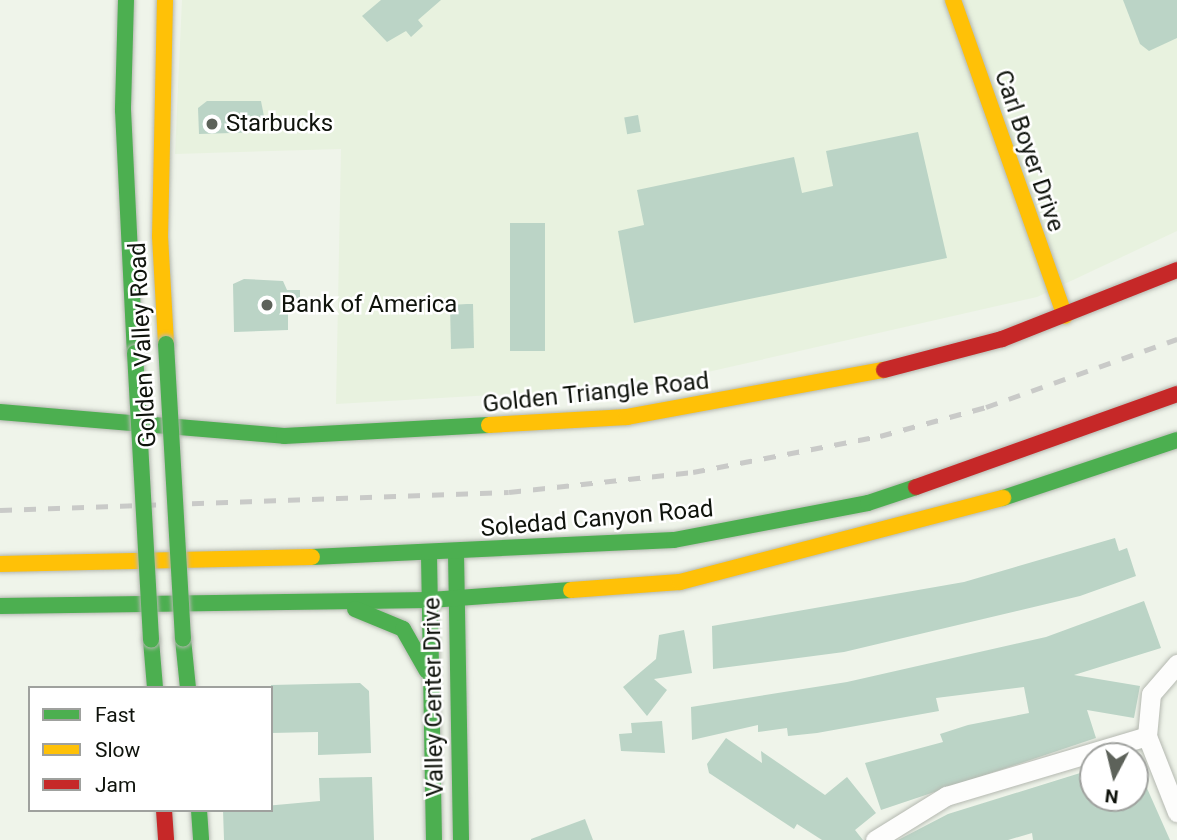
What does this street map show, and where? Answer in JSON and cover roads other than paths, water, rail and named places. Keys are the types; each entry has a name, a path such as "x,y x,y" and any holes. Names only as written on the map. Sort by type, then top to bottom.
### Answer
{"main road":[{"name":"Golden Valley Road","path":"126,0 123,110 155,686"},
{"name":"Golden Valley Road","path":"165,0 160,236 188,686"},
{"name":"Carl Boyer Drive","path":"953,0 1065,316"},
{"name":"Golden Triangle Road","path":"0,412 255,436 551,424 703,406 854,378 1065,316 1177,270"},
{"name":"Soledad Canyon Road","path":"0,564 429,555 674,540 868,503 1095,428 1177,394"},
{"path":"868,503 949,492 1121,449 1147,427 1177,408"},
{"path":"0,606 430,600 680,582 787,560 1115,465 1177,440"},
{"path":"1121,449 1138,457"},
{"path":"1115,465 1121,449"},
{"name":"Valley Center Drive","path":"456,553 461,840"},
{"name":"Valley Center Drive","path":"429,555 435,840"},
{"path":"328,602 403,629 430,677"},
{"path":"163,812 166,840"},
{"path":"199,812 201,840"}],"street":[{"path":"1177,664 1151,694 1147,737 1177,812"},
{"path":"875,840 946,796 1147,737"}],"railway":[{"path":"0,510 509,492 693,472 880,436 986,407 1177,339"}],"place":[{"name":"Starbucks","path":"212,124"},
{"name":"Bank of America","path":"267,305"}]}
